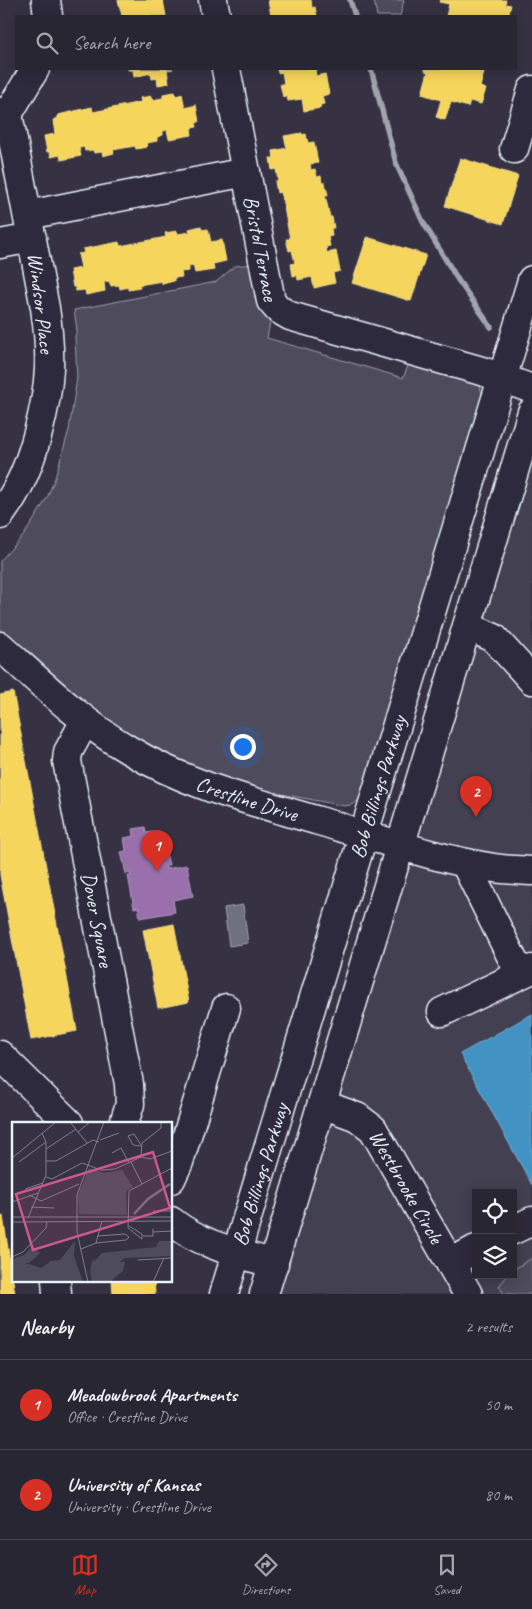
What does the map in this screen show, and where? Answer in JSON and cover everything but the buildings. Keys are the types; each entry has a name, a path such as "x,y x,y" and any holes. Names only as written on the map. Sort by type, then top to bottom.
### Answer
{"main road":[{"path":"46,0 48,15"},
{"path":"213,0 216,15"},
{"path":"4,113 34,70"},
{"path":"226,70 246,172"},
{"path":"514,149 532,90"},
{"name":"Windsor Place","path":"0,515 16,492 27,468 36,439 49,372 48,330 30,226 4,113"},
{"name":"Bristol Terrace","path":"0,244 30,226 246,172 271,301 278,309 290,316 502,378 532,389"},
{"name":"Bob Billings Parkway","path":"224,1294 532,280"},
{"name":"Bob Billings Parkway","path":"264,1294 532,412"},
{"path":"467,626 494,638 532,680"},
{"name":"Crestline Drive","path":"0,646 85,721 130,752 174,774 252,801 401,846 496,868 532,871"},
{"name":"Dover Square","path":"85,721 68,752 67,761 130,1084 130,1104 124,1122"},
{"path":"442,1012 526,972 465,862"},
{"path":"172,1177 226,1008"},
{"path":"0,1055 54,1118"},
{"name":"Westbrooke Circle","path":"322,1104 357,1117 372,1129 468,1294"},
{"path":"517,1228 532,1220"},
{"path":"172,1222 186,1233 203,1242 274,1264"},
{"path":"450,1263 472,1251"}],"shaded area":[{"path":"374,0 404,0 400,15 377,15"},
{"path":"252,264 261,309 270,322 267,338 403,378 409,363 479,384 483,396 361,798 354,804 345,806 260,790 193,769 117,729 44,671 0,630 0,561 24,535 47,498 69,430 77,378 75,336 77,330 74,310 216,282 235,266"},
{"path":"532,453 532,1294 276,1294"},
{"path":"532,1258 532,1294 504,1294 499,1286 505,1279 517,1279 517,1267"}],"water":[{"path":"243,905 248,943 229,946 224,908"}],"waterway":[{"path":"350,0 355,15"},
{"path":"371,70 396,163 423,222 458,280 491,327"}],"place":[{"name":"University of Kansas","path":"476,817"},
{"name":"Meadowbrook Apartments","path":"157,871"}]}
